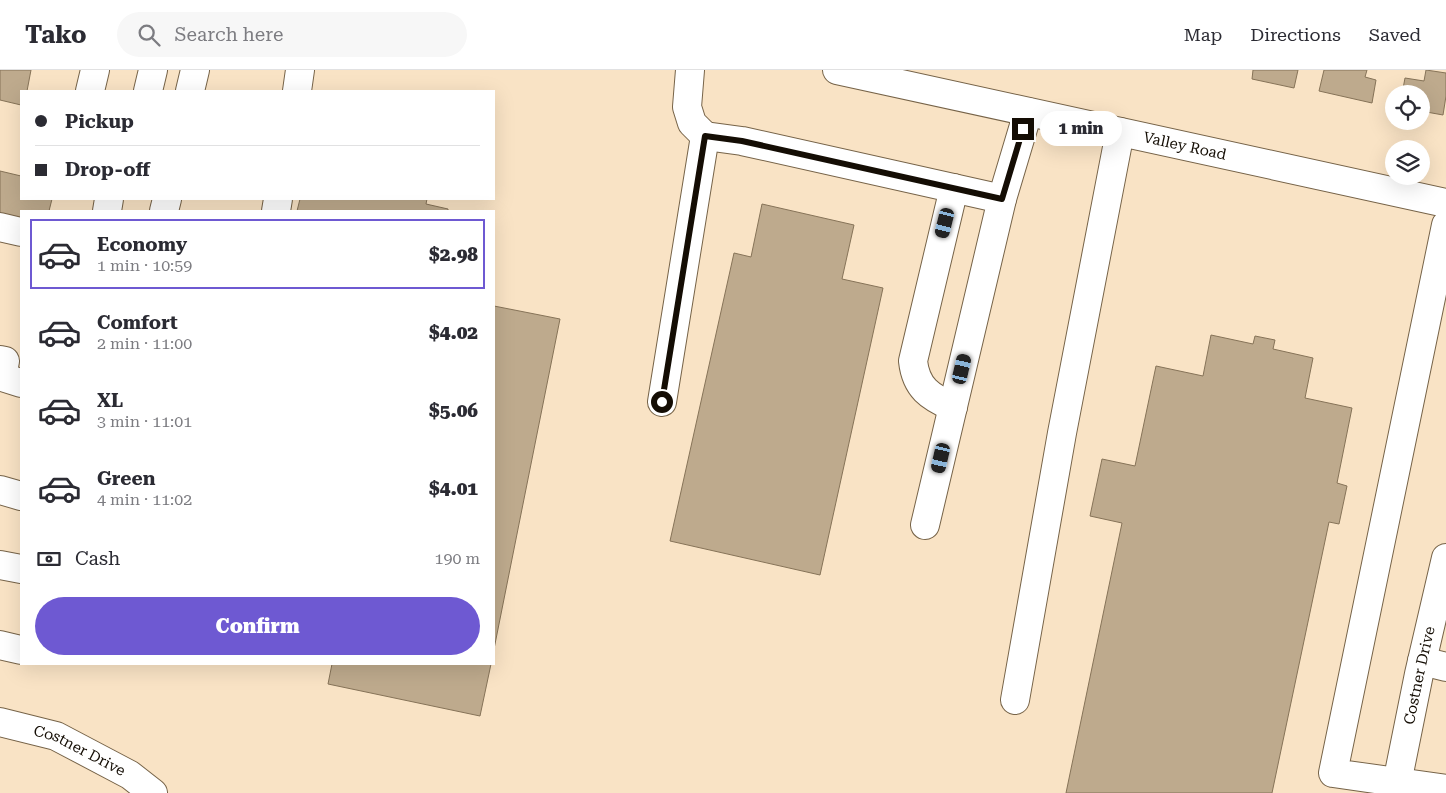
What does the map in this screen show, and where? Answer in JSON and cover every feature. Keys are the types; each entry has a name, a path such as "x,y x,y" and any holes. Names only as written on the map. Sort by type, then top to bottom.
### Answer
{"street":[{"path":"90,90 96,70"},
{"path":"148,90 153,70"},
{"path":"190,90 195,70"},
{"path":"297,90 300,70"},
{"path":"690,70 686,107 692,123 705,136 742,141 1002,199"},
{"name":"Valley Road","path":"837,70 1446,204"},
{"path":"925,525 1002,199 1028,112"},
{"path":"1015,700 1062,433 1120,132"},
{"path":"662,402 705,136"},
{"path":"953,407 934,399 920,384 914,375 913,361 954,188"},
{"path":"1446,225 1333,773 1396,788 1446,789"},
{"path":"0,227 20,232"},
{"path":"0,360 5,361 2,377 20,383"},
{"path":"0,490 20,496"},
{"name":"Costner Drive","path":"1396,788 1434,664 1446,558"},
{"path":"0,565 20,569"},
{"path":"0,645 20,650"},
{"name":"Costner Drive","path":"0,722 56,736 130,775 153,793"}],"building":[{"path":"0,70 31,70 27,90 20,90 20,105 0,100"},
{"path":"1253,70 1298,70 1294,88 1252,79"},
{"path":"1324,70 1367,70 1365,77 1376,80 1372,103 1319,91"},
{"path":"1426,70 1446,73 1446,96 1443,115 1430,113 1430,85 1404,85 1405,78 1424,81"},
{"path":"0,171 20,176 20,200 52,200 49,210 20,210 20,220 0,216"},
{"path":"300,200 427,200 426,204 448,209 448,210 297,210"},
{"path":"762,204 854,225 842,279 883,288 820,575 670,541 734,253 751,257"},
{"path":"495,306 560,319 495,644"},
{"path":"1211,335 1253,344 1255,336 1275,340 1273,349 1313,358 1305,398 1352,408 1337,483 1347,486 1339,524 1329,522 1272,793 1066,793 1122,523 1090,516 1102,459 1135,466 1156,366 1203,376"},
{"path":"332,665 491,665 480,716 328,684"}],"route":[{"path":"662,402 705,136 742,141 1002,199 1023,129"}]}
